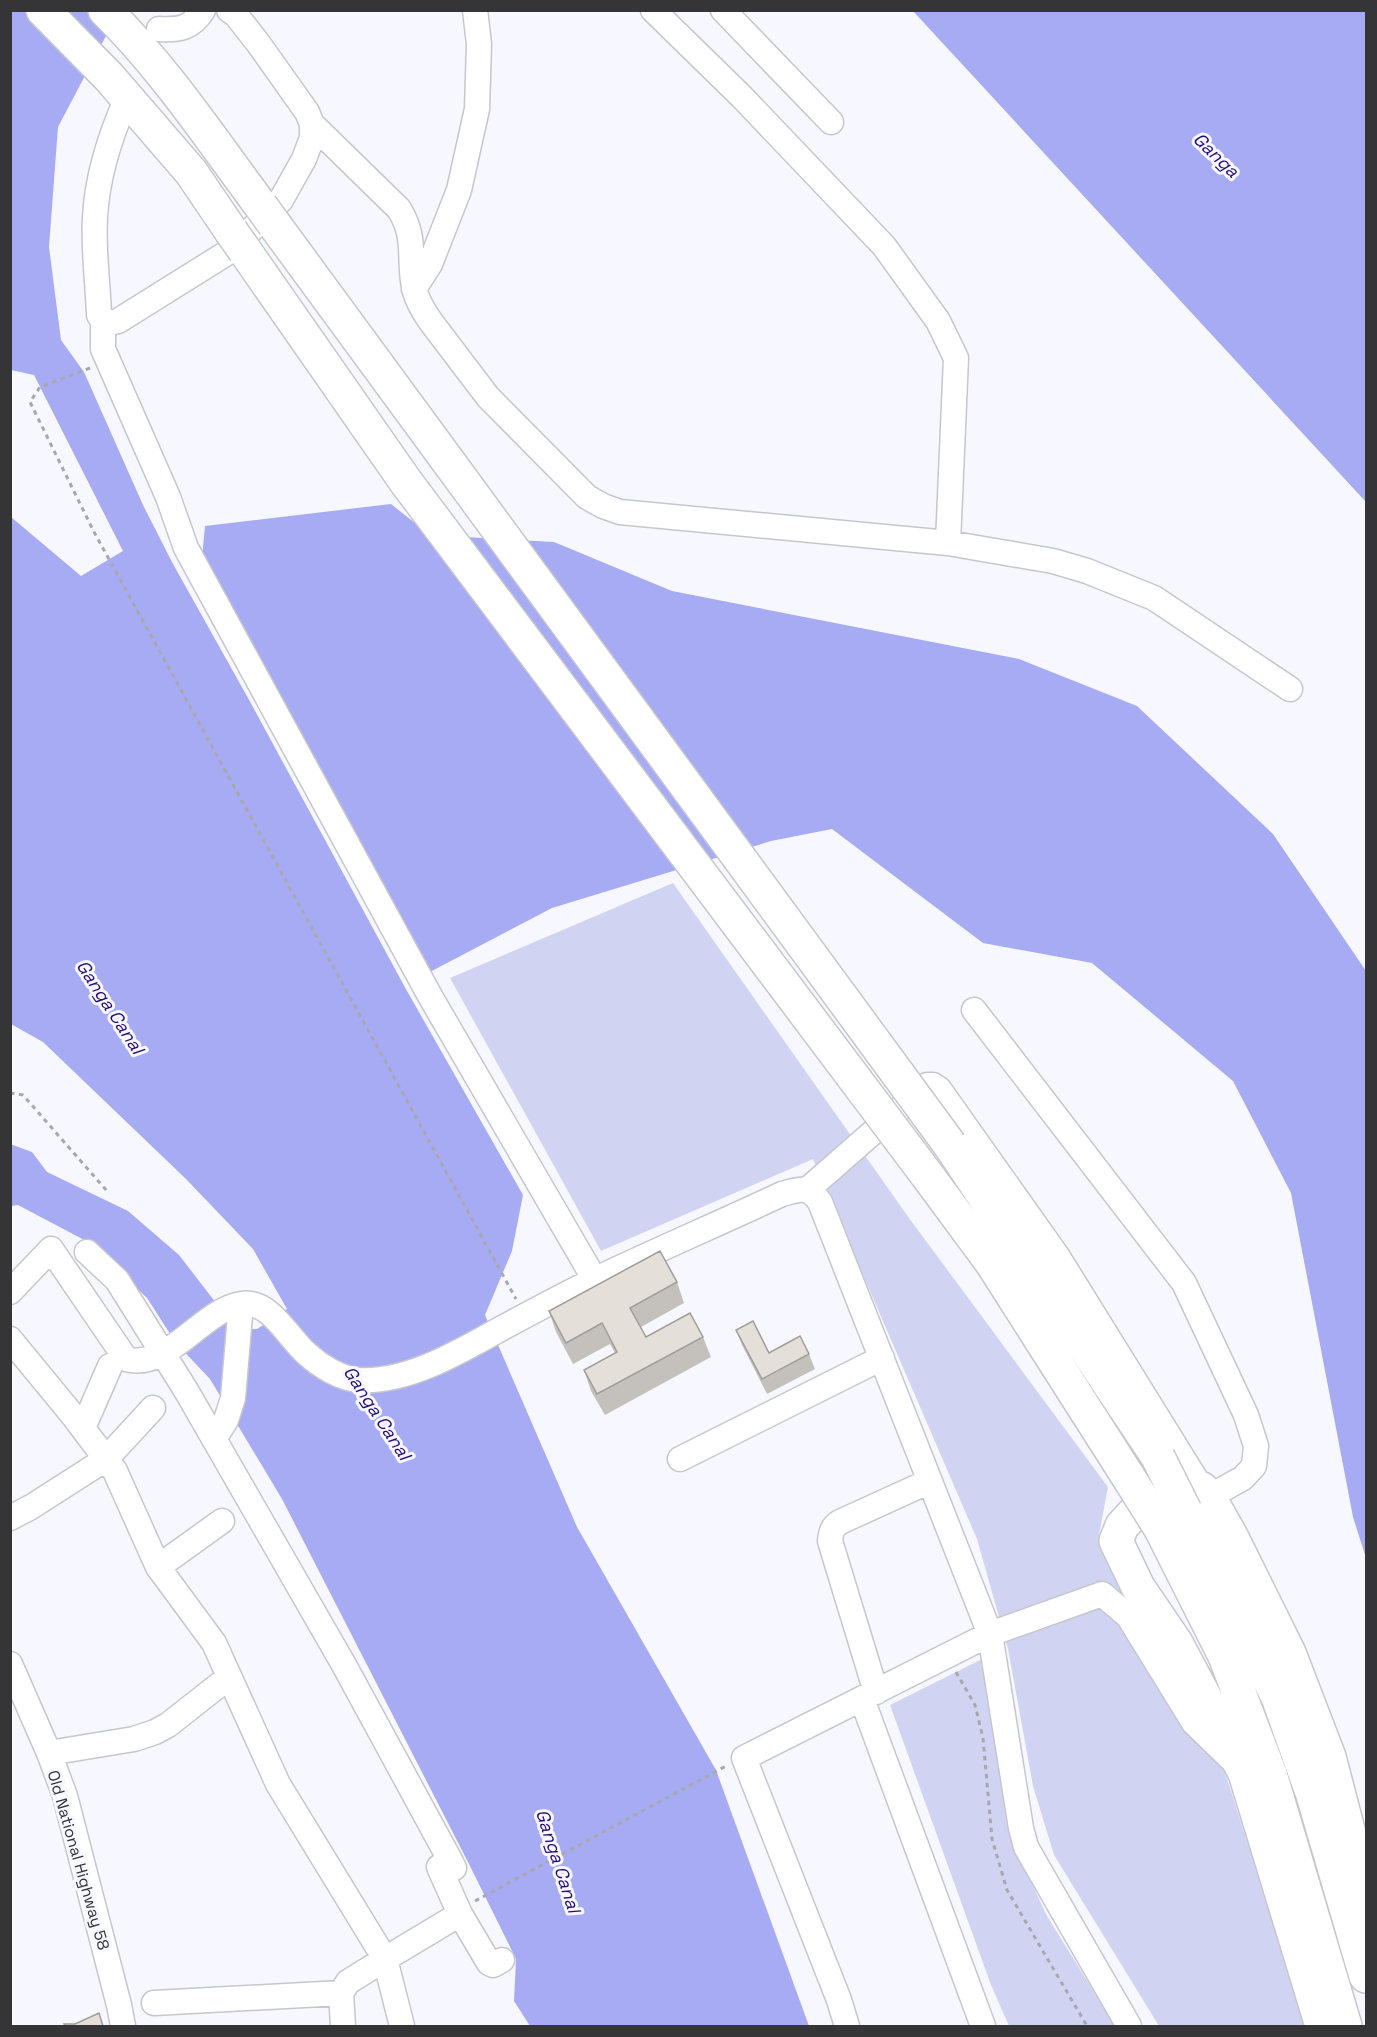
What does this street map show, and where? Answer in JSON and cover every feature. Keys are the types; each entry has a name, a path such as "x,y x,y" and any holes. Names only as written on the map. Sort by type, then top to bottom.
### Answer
{"highway":[{"path":"43,10 118,87 190,172 406,482 993,1263 1129,1478 1189,1507 1231,1536 1289,1653 1329,1756 1366,1899"},
{"path":"105,10 151,32 164,75 950,1145 1158,1457 1189,1507 1278,1697 1312,1794 1366,1976"},
{"path":"1322,2026 1245,1772 1176,1643 1138,1587 1116,1541 1122,1526 1134,1513 1192,1487 1189,1507 1225,1656 1270,1774 1345,2026"}],"street":[{"path":"151,32 178,30 191,24 203,10"},
{"path":"103,321 110,323 118,321 230,251 281,200 304,159 312,138 312,124 307,112 258,43 236,15 229,10"},
{"path":"414,289 434,254 459,190 467,155 477,109 478,44 475,10"},
{"path":"653,10 742,97 884,246 938,321 956,358 948,543"},
{"path":"723,10 831,122"},
{"path":"118,87 95,216 99,315 103,321 103,349 168,497 186,548 430,996 595,1280"},
{"path":"312,124 399,209 407,222 411,237 414,289 430,322 488,397 587,497 620,512 948,543 1053,561 1087,571 1154,598 1290,689"},
{"path":"807,1190 927,1085 933,1085 939,1089 1058,1257 1189,1507 1244,1478 1254,1466 1256,1446 1246,1415 1184,1282 974,1010"},
{"path":"10,1292 51,1249 126,1359 135,1362 170,1348 232,1307 255,1304 274,1317 306,1354 329,1370 358,1380 393,1377 471,1347 595,1280 782,1194 797,1190 807,1190 814,1194 820,1202 990,1634 1026,1847 1130,2026"},
{"path":"87,1252 117,1280 170,1348 214,1439 344,1665 452,1865 439,1867 464,1909 489,1963 493,1965 502,1960"},
{"path":"214,1439 225,1420 233,1398 232,1307"},
{"path":"10,1339 84,1428 115,1471 158,1567 214,1643 278,1784 385,1959 402,2026"},
{"path":"680,1459 882,1358"},
{"path":"84,1428 110,1366"},
{"path":"10,1518 106,1459 153,1408"},
{"path":"930,1481 840,1522 834,1526 830,1541 869,1695 983,2026"},
{"path":"158,1567 222,1521"},
{"path":"847,2026 839,2000 744,1758 990,1634 1102,1594 1128,1616 1194,1724 1245,1772"},
{"name":"Old National Highway 58","path":"10,1664 49,1753 64,1796 114,2015"},
{"path":"49,1753 134,1738 155,1732 168,1725 229,1677"},
{"path":"343,2026 341,1993 348,1982 464,1909"},
{"path":"154,2003 341,1993"}],"path":[{"path":"84,372 40,387 30,402 94,532 512,1293"},
{"path":"10,1093 23,1095 107,1191"},
{"path":"464,1909 716,1770"}],"shaded area":[{"path":"673,883 909,1218 1108,1487 1098,1540 1225,1772 1306,2026 1159,2026 1054,1855 1033,1786 1008,1649 977,1539 813,1159 601,1251 450,978"},
{"path":"982,1659 1017,1852 1047,1916 1115,2026 1009,2026 991,1985 890,1705"}],"water":[{"name":"Ganga Canal","path":"11,11 119,11 58,127 49,247 61,340 84,372 143,505 173,564 407,991 523,1195 512,1251 485,1315 577,1527 716,1770 809,2026 530,2026 514,2001 516,1959 282,1499 210,1379 176,1343 147,1298 90,1243 18,1205 11,1206 10,1144 32,1152 47,1172 128,1211 179,1255 236,1329 257,1329 287,1309 253,1249 186,1179 43,1042 11,1024 11,517 81,576 123,551 34,375 11,370"},
{"name":"Ganga","path":"913,11 1366,11 1366,502"},
{"path":"391,504 430,535 554,542 672,591 1019,659 1137,706 1273,834 1366,971 1366,1558 1353,1517 1291,1193 1233,1081 1092,963 983,943 832,829 771,841 552,908 426,974 202,558 205,526"}],"building":[{"path":"660,1251 677,1282 630,1308 646,1337 690,1313 703,1337 597,1394 584,1370 617,1352 602,1323 566,1343 549,1311"},
{"path":"753,1321 769,1353 800,1336 809,1354 762,1379 736,1330"},
{"path":"99,2013 103,2026 65,2026 64,2024 75,2024"}]}
